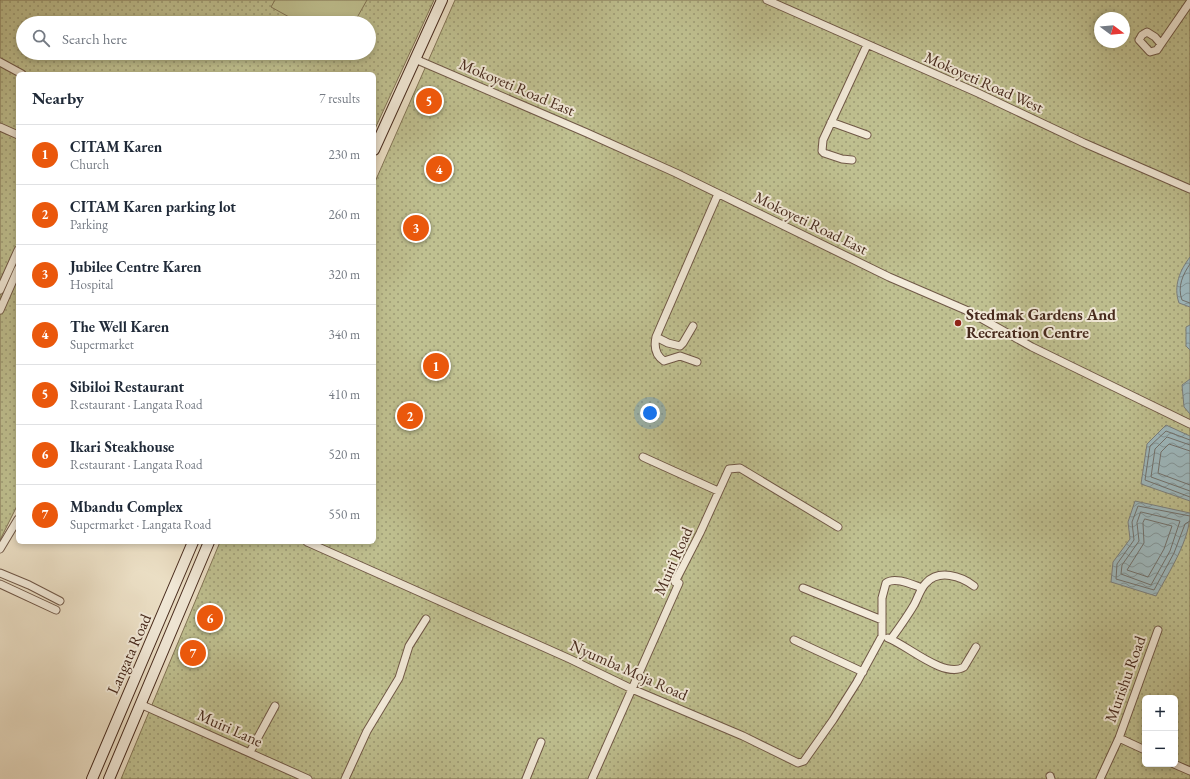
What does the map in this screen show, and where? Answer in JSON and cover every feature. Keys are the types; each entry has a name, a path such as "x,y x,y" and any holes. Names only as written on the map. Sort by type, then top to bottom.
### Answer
{"main road":[{"path":"376,146 442,0"},
{"name":"Langata Road","path":"92,779 192,544"},
{"name":"Langata Road","path":"109,779 208,544"}],"street":[{"name":"Mokoyeti Road West","path":"768,0 978,93 1084,143 1190,189"},
{"path":"1161,44 1190,2"},
{"path":"852,160 834,157 822,151 823,140 867,45"},
{"name":"Mokoyeti Road East","path":"415,59 587,132 889,277 968,311 1032,347 1190,424"},
{"path":"0,62 18,72"},
{"path":"831,122 867,135"},
{"path":"0,127 16,134"},
{"path":"698,362 680,356 667,360 662,359 654,346 656,337 718,194"},
{"path":"0,290 16,254"},
{"path":"0,310 16,274"},
{"path":"656,337 668,343 680,346 684,343 693,326"},
{"path":"643,457 718,491"},
{"name":"Muiri Road","path":"592,779 679,583 675,582 700,534 729,469 740,468 838,527"},
{"path":"0,548 16,522"},
{"name":"Nyumba Moja Road","path":"311,544 570,659 632,689 743,736 798,763 802,763 833,720 882,636"},
{"path":"0,573 29,585 60,601"},
{"path":"891,639 907,616 922,588 930,580 951,575 962,578 974,586"},
{"path":"922,588 900,582 888,581 882,598 882,636 891,639 928,661 953,670 964,667 976,648"},
{"path":"0,584 56,610"},
{"path":"803,588 882,620"},
{"path":"345,779 367,731 399,678 409,646 426,619"},
{"name":"Murishu Road","path":"1100,779 1119,738 1158,630"},
{"path":"794,640 862,672"},
{"name":"Muiri Lane","path":"140,704 308,779"},
{"path":"250,752 275,706"},
{"name":"Murishu Road","path":"1119,738 1142,749"},
{"path":"526,779 541,742"},
{"path":"1178,766 1190,771"}],"green space":[{"path":"0,0 434,0 376,127 376,72 16,72 16,508 0,540"},
{"path":"275,0 367,0 358,16 287,16 271,7"},
{"path":"455,0 1190,0 1190,779 121,779 219,544 376,544 376,179"}],"water":[{"path":"1190,257 1190,307 1179,303 1177,297 1177,284 1183,267"},
{"path":"1190,325 1190,350 1186,346 1186,327"},
{"path":"1190,379 1190,414 1184,407 1182,385"},
{"path":"1166,425 1190,436 1190,501 1141,484 1147,444"},
{"path":"1135,501 1190,513 1187,534 1183,545 1156,596 1111,582 1113,562 1130,539 1128,522"}],"place":[{"name":"Sibiloi Restaurant","path":"429,101"},
{"name":"The Well Karen","path":"439,169"},
{"name":"Jubilee Centre Karen","path":"416,228"},
{"name":"Stedmak Gardens And Recreation Centre","path":"958,323"},
{"name":"CITAM Karen","path":"436,366"},
{"name":"CITAM Karen parking lot","path":"410,416"},
{"name":"Ikari Steakhouse","path":"210,618"},
{"name":"Mbandu Complex","path":"193,653"}]}
